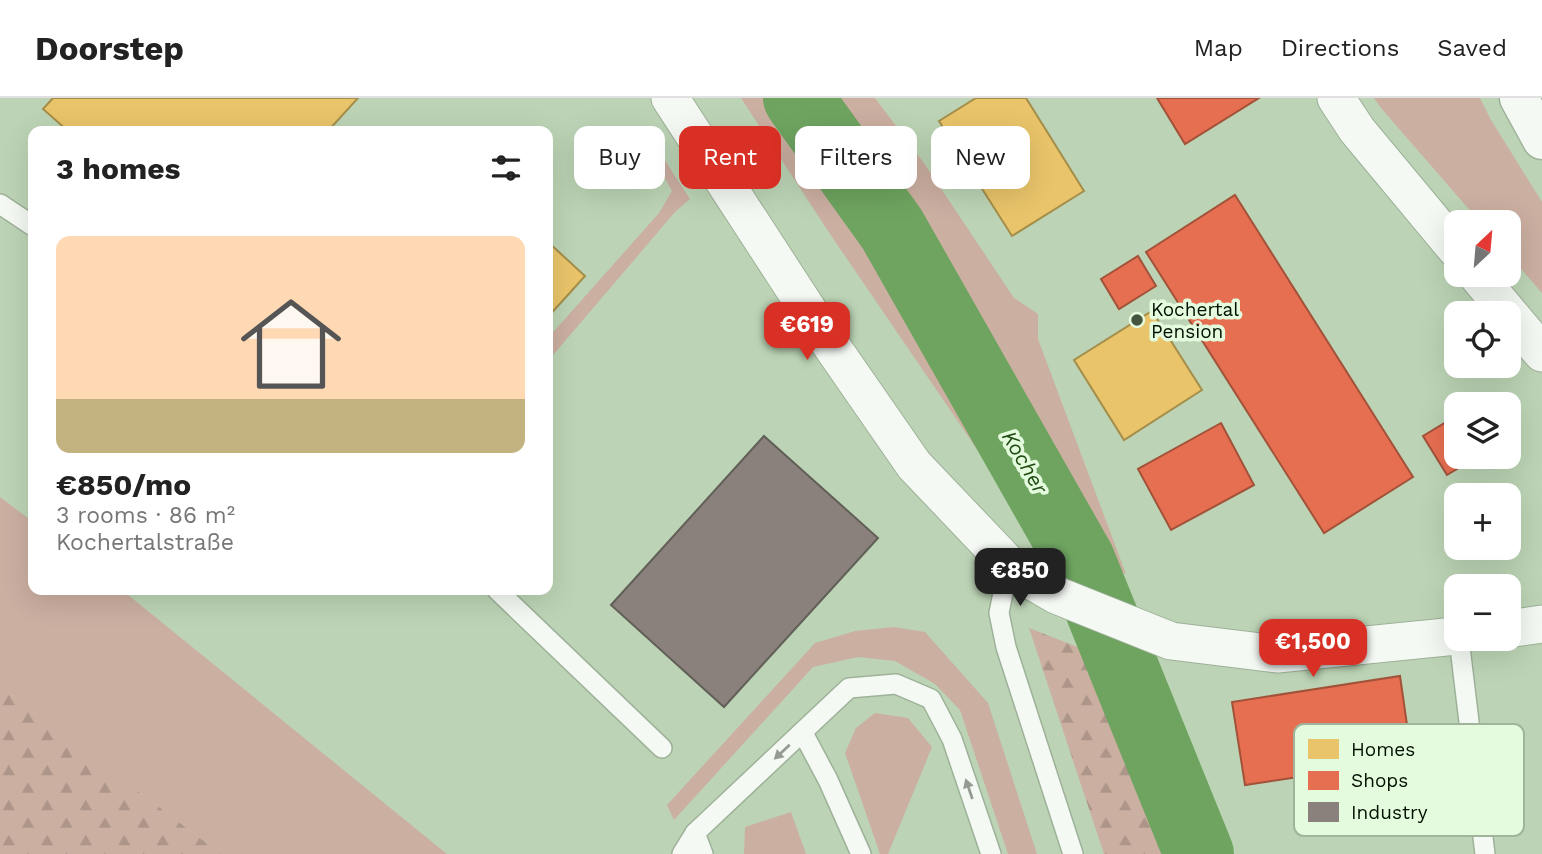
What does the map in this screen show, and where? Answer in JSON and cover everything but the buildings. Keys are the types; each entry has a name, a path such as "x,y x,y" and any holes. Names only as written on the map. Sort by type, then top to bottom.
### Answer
{"street":[{"path":"670,98 826,338 914,464 1015,571 1056,595 1171,640 1277,654 1444,638"},
{"path":"1336,98 1357,130 1444,235"},
{"path":"1519,98 1542,140"},
{"path":"1487,287 1542,353"},
{"path":"1521,627 1542,624"}],"lane":[{"path":"0,204 28,223"},
{"path":"1015,571 1004,588 999,613 1001,624 1073,854"},
{"path":"501,595 662,748"},
{"path":"1459,651 1468,724"},
{"path":"682,854 695,833 849,688 896,684 931,699 952,739 991,854"},
{"path":"803,733 828,780 861,854"},
{"path":"695,833 703,854"},
{"path":"1483,836 1485,854"}],"green space":[{"path":"741,98 875,98 896,126 795,126 795,180 781,159 781,126 759,126"},
{"path":"1374,98 1480,98 1542,202 1542,293 1521,269 1521,210 1470,210"},
{"path":"917,154 931,174 931,189 941,189 1014,298 1038,314 1038,339 1126,574 1098,566 1015,505 801,189 917,189"},
{"path":"665,161 679,182 679,189 683,189 690,199 675,212 553,355 553,332 659,213 672,191 665,179"},
{"path":"0,497 28,518 28,595 128,595 447,854 221,854 0,687"},
{"path":"894,627 925,632 988,703 1037,854 1008,854 960,710 935,684 895,661 858,657 813,667 674,820 667,805 815,643 855,631"},
{"path":"1029,628 1152,676 1224,854 1104,854"},
{"path":"0,687 221,854 0,854"},
{"path":"875,713 908,718 932,747 888,854 880,854 845,753 856,728"},
{"path":"791,812 806,854 744,854 745,827"}],"waterway":[{"name":"Kocher","path":"798,98 892,229 1080,560 1199,854"}],"place":[{"name":"Kochertal Pension","path":"1137,320"}]}
